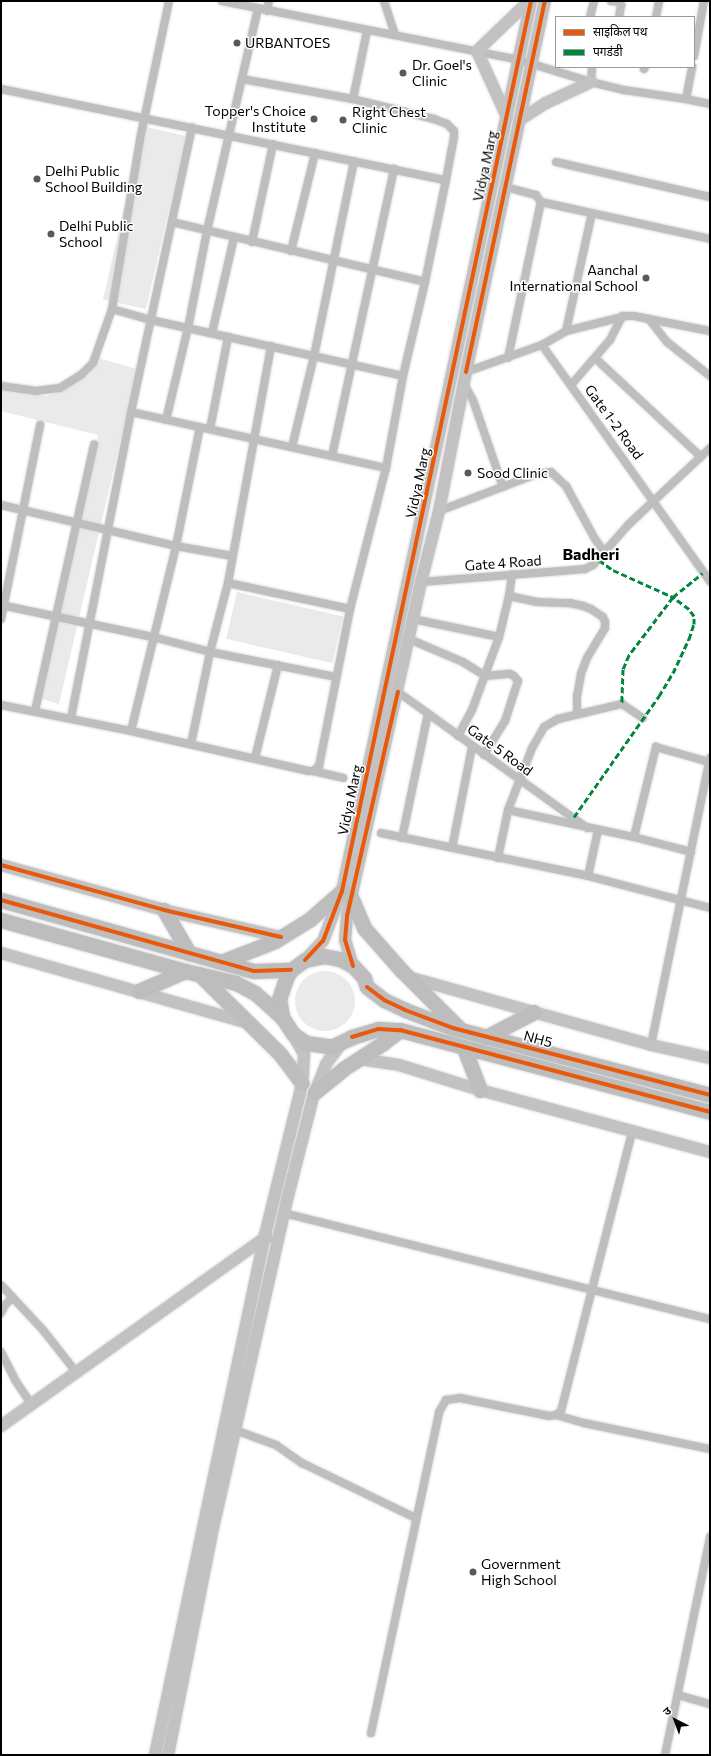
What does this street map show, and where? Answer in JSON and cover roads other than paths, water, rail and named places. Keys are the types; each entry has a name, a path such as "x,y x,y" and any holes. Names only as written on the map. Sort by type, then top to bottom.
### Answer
{"highway":[{"path":"221,962 281,937 309,920 346,894 364,928 408,977 461,1030"},
{"path":"1,900 254,971 291,970"},
{"path":"164,910 189,953"},
{"name":"NH5","path":"1,920 236,983 255,993 282,1017 293,1034 306,1043 327,1046 378,1030 400,1030 710,1112"},
{"name":"NH5","path":"282,1017 279,999 287,976 291,970 305,960 324,956 340,958 353,966 364,978 367,987 384,1000 405,1010 461,1030 710,1095"},
{"path":"139,991 192,972 248,1022 280,1054 302,1083"},
{"path":"486,1036 534,1012"},
{"path":"315,1092 343,1069 400,1030"},
{"path":"464,1048 480,1090"}],"main road":[{"path":"507,117 477,51 530,1"},
{"name":"Vidya Marg","path":"353,966 345,940 347,916 346,894 530,1"},
{"name":"Vidya Marg","path":"305,960 323,941 346,894 398,692 421,582 439,511 466,372 545,1"},
{"path":"521,119 546,103 591,82"},
{"path":"1,864 164,910 281,937"},
{"path":"1,954 248,1022"},
{"path":"408,977 652,1045 710,1058"},
{"path":"155,1755 265,1238 302,1083 304,1054 293,1034"},
{"path":"168,1755 212,1537 284,1213 315,1092 326,1064 347,1040"},
{"path":"359,1059 399,1065 480,1090 710,1152"},
{"path":"1,1426 265,1238 278,1240"}],"street":[{"path":"1,386 25,390 60,388 81,375 93,363 112,309 144,118 169,1"},
{"path":"222,1 266,11 533,63 591,82 624,90 710,104"},
{"path":"266,11 269,1"},
{"path":"384,1 395,35"},
{"path":"590,16 594,1"},
{"path":"611,1 618,2 621,5 619,16"},
{"path":"656,16 660,1"},
{"path":"695,50 704,1"},
{"path":"166,420 188,328 207,231 258,9"},
{"path":"353,99 367,31"},
{"path":"591,82 592,68"},
{"path":"686,99 692,68"},
{"path":"242,79 353,99 434,120 451,127 454,130 446,180 425,282 403,376 386,468 350,610 323,751 319,766 314,771"},
{"path":"1,89 446,180"},
{"path":"71,718 131,412 192,127"},
{"path":"252,242 273,144"},
{"path":"291,251 315,153"},
{"path":"292,447 314,356 354,161"},
{"path":"556,162 710,197"},
{"path":"332,456 394,170"},
{"path":"506,187 536,195 541,202 710,239"},
{"path":"508,358 541,202"},
{"path":"566,331 592,213"},
{"path":"172,222 234,238 425,282"},
{"path":"212,333 234,238"},
{"path":"112,309 151,320 403,376"},
{"path":"466,372 542,345 566,331 622,316 649,318 710,331"},
{"path":"571,385 610,340 622,316"},
{"path":"649,318 667,342 710,376"},
{"path":"210,429 228,337"},
{"name":"Gate 1-2 Road","path":"542,345 654,500 703,574 710,581"},
{"path":"191,744 210,652 228,583 232,556 256,439 271,346"},
{"path":"595,358 701,457"},
{"path":"464,384 473,400 504,487"},
{"path":"131,412 386,468"},
{"path":"1,619 2,605 40,425"},
{"path":"131,731 176,546 200,428"},
{"path":"34,711 94,444"},
{"name":"Gate 4 Road","path":"421,582 585,569 593,565 605,553 619,534 710,448"},
{"path":"439,511 534,475 544,472 551,472 566,486 595,539 605,553"},
{"path":"1,505 23,508 176,546 232,556"},
{"path":"458,736 472,710 498,637 509,596 512,574"},
{"path":"228,583 350,610"},
{"path":"509,596 537,602 570,603 591,609 603,617 605,628 587,658 580,680 577,696 577,714"},
{"path":"2,605 153,637 210,652 336,677"},
{"path":"413,620 498,637"},
{"path":"409,639 462,662 485,676 510,674 518,681 505,721 484,755"},
{"path":"255,758 278,665"},
{"name":"Gate 5 Road","path":"398,692 472,747 588,828"},
{"path":"1,704 344,778"},
{"path":"498,858 508,810 532,748 544,727 558,719 622,704 643,718"},
{"path":"402,838 428,714"},
{"path":"452,848 472,747"},
{"path":"634,837 656,747 710,760 680,901 652,1045"},
{"path":"508,810 634,837 691,852"},
{"path":"588,876 598,830"},
{"path":"381,833 588,876 710,908"},
{"path":"556,1415 561,1411 563,1404 632,1132"},
{"path":"284,1213 710,1319"},
{"path":"1,1285 43,1330 76,1372"},
{"path":"1,1313 5,1305 13,1297"},
{"path":"1,1352 15,1380 31,1404"},
{"path":"371,1733 439,1412 446,1400 460,1398 549,1416 556,1415 584,1423 710,1449"},
{"path":"235,1430 276,1445 302,1462 416,1518"},
{"path":"665,1755 710,1537"},
{"path":"678,1695 710,1704"}],"place":[{"name":"URBANTOES","path":"237,43"},
{"name":"Dr. Goel's Clinic","path":"403,73"},
{"name":"Topper's Choice Institute","path":"314,119"},
{"name":"Right Chest Clinic","path":"343,120"},
{"name":"Delhi Public School Building","path":"37,179"},
{"name":"Delhi Public School","path":"51,234"},
{"name":"Aanchal International School","path":"646,278"},
{"name":"Sood Clinic","path":"468,473"},
{"name":"Government High School","path":"473,1572"}],"district":[{"name":"Badheri","path":"591,554"}]}
